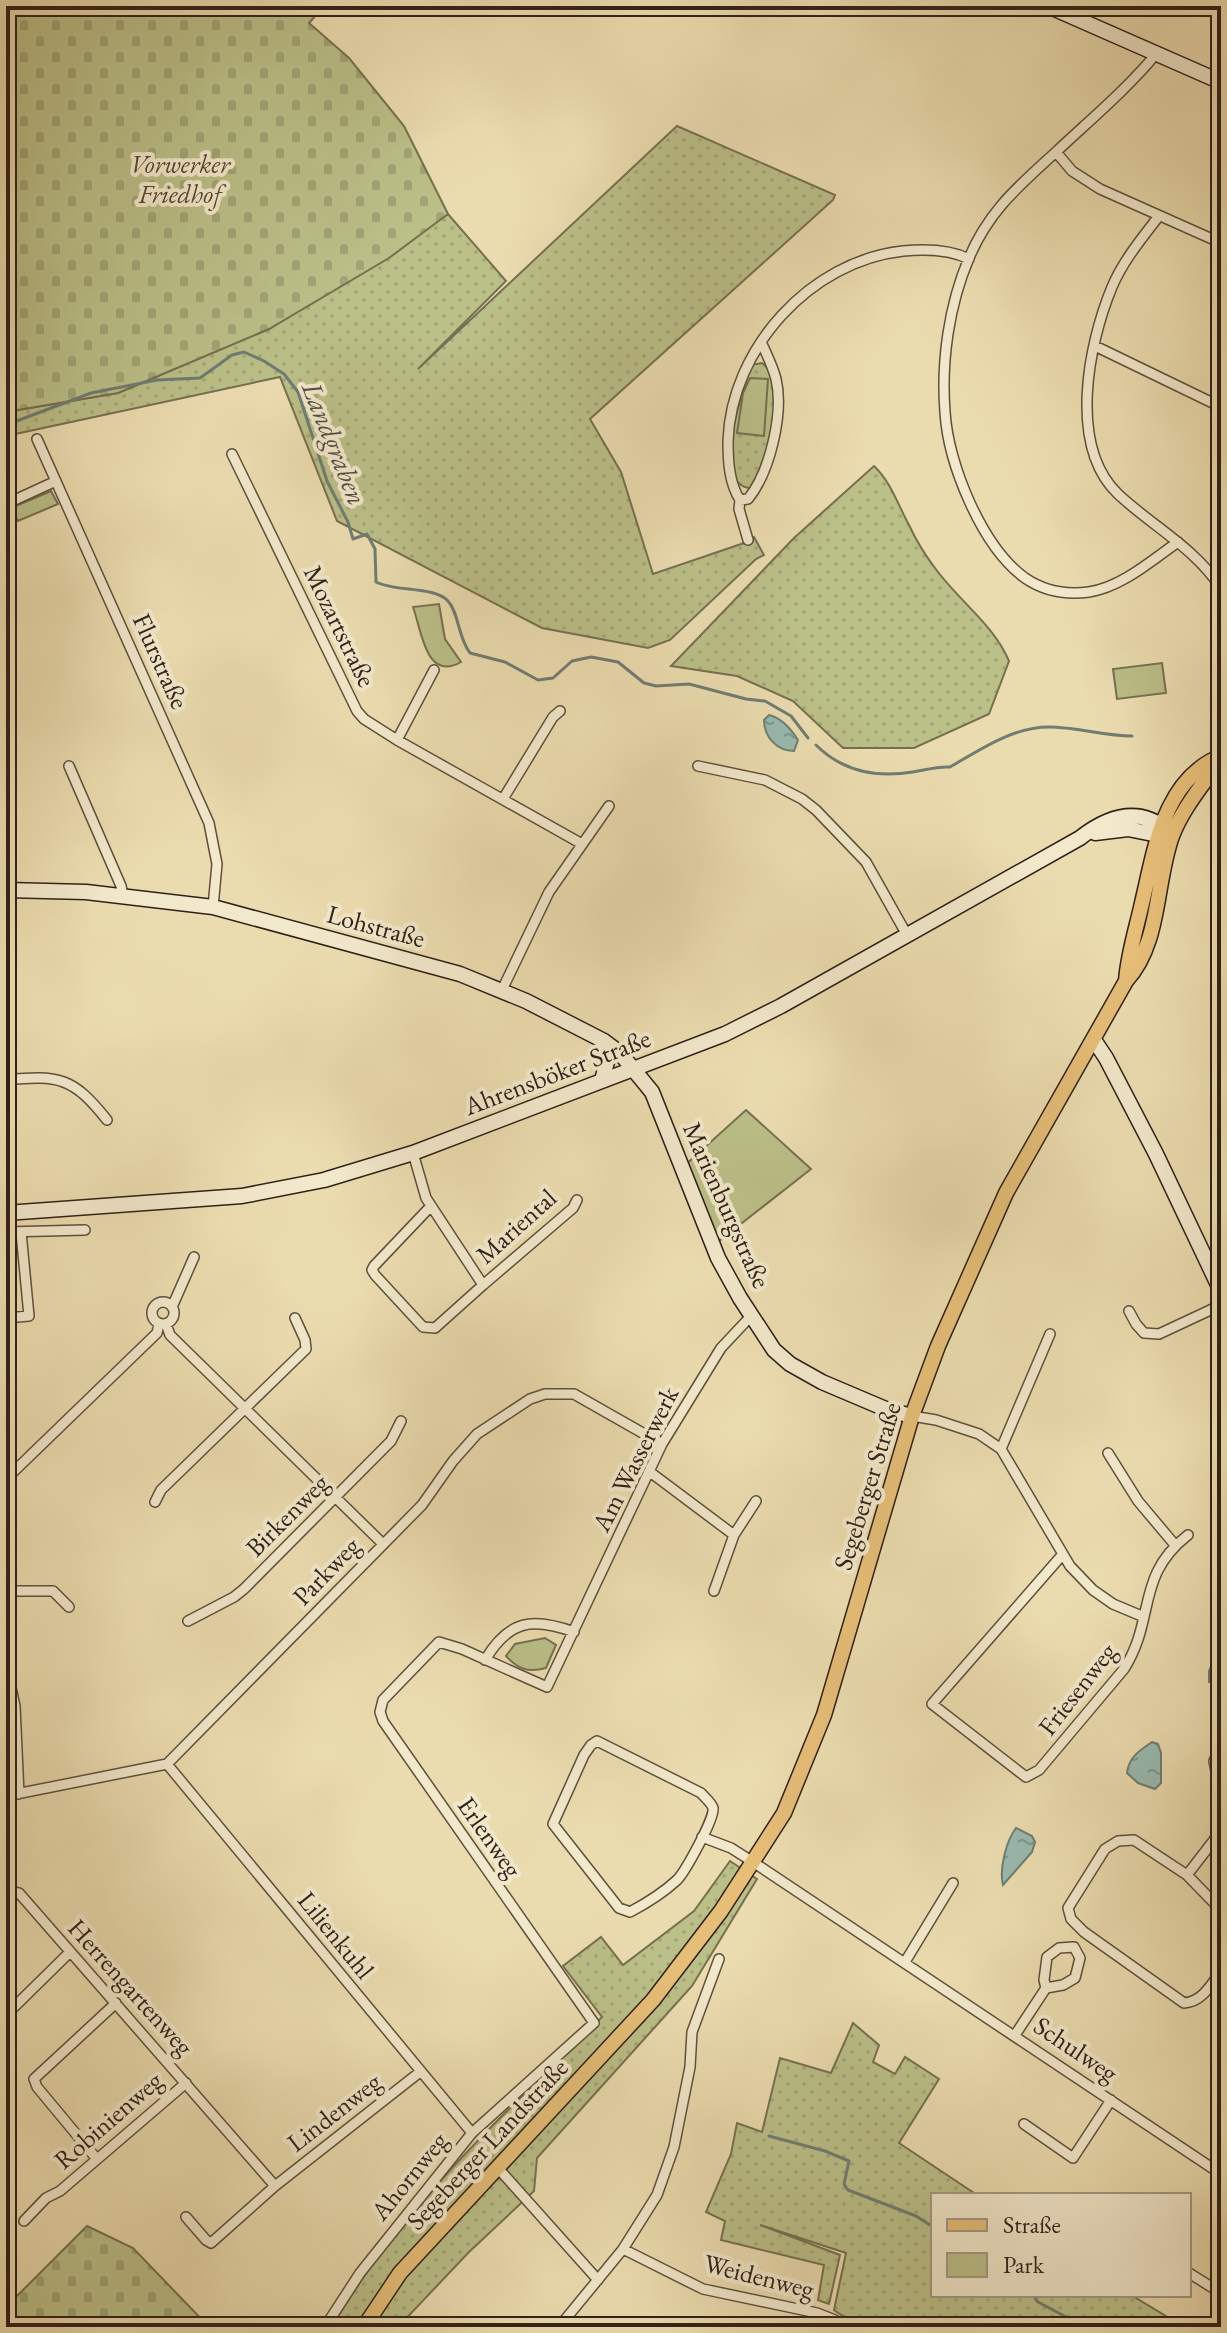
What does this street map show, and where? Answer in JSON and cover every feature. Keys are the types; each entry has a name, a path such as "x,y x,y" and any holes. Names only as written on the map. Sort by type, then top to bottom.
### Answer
{"main road":[{"path":"1048,6 1221,82"},
{"name":"Segeberger Straße","path":"653,2000 721,1911 784,1813 824,1715 912,1416 938,1346 1006,1193 1126,981 1138,968 1148,944 1164,832 1221,757"},
{"name":"Ahrensböker Straße","path":"6,1213 242,1196 324,1180 413,1153 725,1034 781,1006 1080,838 1128,829 1164,832"},
{"name":"Lohstraße","path":"6,890 86,892 213,907 380,951 460,974 502,990 604,1041 634,1069"},
{"path":"1094,1040 1218,1273 1221,1291"},
{"path":"602,1080 607,1062 604,1041"},
{"name":"Marienburgstraße","path":"634,1069 652,1092 718,1258 774,1350 790,1364 822,1382 888,1410 912,1416"},
{"name":"Segeberger Landstraße","path":"364,2327 400,2273 653,2000"}],"street":[{"path":"1156,54 1018,185 987,222 969,259 949,329 944,384 945,415 949,444 981,525 1002,556 1025,578 1057,591 1091,592 1124,579 1178,542"},
{"path":"1056,152 1072,171 1100,189 1221,243"},
{"path":"1159,216 1131,253 1112,286 1095,346 1088,385 1087,422 1094,458 1118,494 1217,575 1221,588"},
{"path":"748,540 728,461 729,420 737,386 766,334 807,291 852,264 877,255 923,249 958,253 969,259"},
{"path":"740,500 748,499 758,487 770,453 777,418 776,381 762,344"},
{"path":"1095,346 1221,407"},
{"name":"Flurstraße","path":"37,439 209,823 217,864 213,907"},
{"name":"Mozartstraße","path":"232,454 352,702 364,719 582,844"},
{"path":"6,504 56,481"},
{"path":"397,740 434,670"},
{"path":"503,799 553,717 560,711"},
{"path":"69,766 123,896"},
{"path":"698,766 765,780 816,810 866,862 907,935"},
{"path":"502,990 543,901 609,806"},
{"path":"6,1080 47,1076 64,1081 84,1093 107,1120"},
{"name":"Mariental","path":"413,1153 431,1206 483,1285"},
{"name":"Mariental","path":"431,1206 372,1270 423,1327 429,1329 435,1328 573,1208 577,1200"},
{"path":"6,1232 85,1230"},
{"path":"6,1318 29,1316 21,1232"},
{"path":"6,1479 157,1333 162,1324 172,1320 172,1307 194,1257"},
{"path":"172,1307 167,1303 156,1304 152,1315 383,1544"},
{"path":"1129,1311 1144,1333 1159,1334 1221,1305"},
{"name":"Am Wasserwerk","path":"547,1687 662,1444 721,1348 751,1316"},
{"path":"155,1502 161,1490 306,1349 295,1318"},
{"path":"1001,1449 1050,1334"},
{"name":"Parkweg","path":"167,1764 422,1505 458,1454 477,1434 530,1399 545,1394 574,1394 662,1444"},
{"path":"912,1416 979,1434 1001,1449 1070,1566 1093,1590 1113,1604 1144,1617"},
{"name":"Birkenweg","path":"188,1621 244,1589 391,1441 401,1421"},
{"path":"1108,1453 1138,1501 1175,1545"},
{"path":"650,1472 734,1535"},
{"path":"714,1591 734,1535 756,1501"},
{"name":"Friesenweg","path":"1063,1554 932,1704 1026,1777 1039,1770 1124,1669 1135,1652 1154,1574 1175,1545 1188,1535"},
{"path":"6,1591 53,1591 69,1607"},
{"path":"485,1660 496,1642 517,1626 545,1622 574,1632"},
{"name":"Erlenweg","path":"472,2133 594,2023 440,1804 383,1721 380,1712 383,1700 439,1642 547,1687"},
{"path":"6,1665 15,1706 19,1794"},
{"path":"597,1741 701,1793 714,1811 702,1837 680,1877 630,1912 619,1908 553,1824 584,1755 597,1741"},
{"path":"1221,1747 1214,1761 1221,1795"},
{"path":"6,1796 167,1764"},
{"name":"Lilienkuhl","path":"167,1764 472,2133"},
{"path":"1187,1875 1221,1831"},
{"name":"Schulweg","path":"702,1837 731,1848 753,1862 1221,2174"},
{"path":"1221,1910 1187,1875 1134,1840 1118,1841 1105,1849 1068,1908 1071,1919 1084,1932 1184,2003 1194,2003 1202,1997 1221,1971"},
{"path":"905,1962 953,1883"},
{"name":"Herrengartenweg","path":"6,1897 19,1893 219,2122"},
{"path":"1074,1947 1084,1932"},
{"path":"1046,1988 1047,1957 1059,1948 1074,1947"},
{"path":"1015,2035 1046,1988 1063,1985 1075,1978 1080,1958 1074,1947"},
{"path":"6,2015 70,1952"},
{"path":"559,2327 623,2249 649,2211 668,2168 690,2067 692,2032 719,1959"},
{"path":"96,2158 37,2087 34,2079 116,2003"},
{"name":"Lindenweg","path":"186,2217 211,2243 275,2186 420,2072"},
{"name":"Robinienweg","path":"24,2221 46,2198 60,2191 186,2083"},
{"path":"1024,2124 1073,2158 1111,2100"},
{"name":"Lindenweg","path":"219,2122 275,2186"},
{"name":"Ahornweg","path":"325,2327 376,2251 433,2185 472,2133"},
{"path":"497,2167 598,2280"},
{"name":"Weidenweg","path":"623,2249 703,2289 817,2313 835,2320 837,2327"},
{"path":"1191,2274 1221,2293"}],"green space":[{"name":"Vorwerker Friedhof","path":"6,6 324,6 309,23 349,58 404,126 448,214 389,258 269,329 118,393 6,412"},
{"path":"677,126 835,195 590,419 621,472 653,574 754,537 764,555 670,640 648,648 542,628 337,521 280,377 6,436 6,412 118,393 269,329 448,214 506,281 418,369"},
{"path":"762,363 769,372 774,404 769,445 750,488 738,482 732,470 730,453 732,433 751,365"},
{"path":"750,378 768,379 764,436 737,433 743,393"},
{"path":"874,466 890,486 928,558 985,624 1009,661 989,714 914,748 843,748 793,701 737,676 671,666 794,538"},
{"path":"51,491 58,504 18,521 11,508"},
{"path":"439,604 445,639 461,662 449,666 440,665 427,651 413,607"},
{"path":"1162,663 1166,693 1117,699 1113,669"},
{"path":"746,1110 811,1169 714,1245 684,1166"},
{"path":"545,1638 556,1645 546,1668 524,1669 506,1656 515,1644"},
{"path":"730,1861 757,1879 692,1986 537,2158 534,2191 469,2252 398,2327 331,2327 380,2254 421,2203 497,2121 602,2017 563,1966 601,1937 623,1965 694,1911"},
{"path":"853,2023 879,2045 873,2062 895,2074 905,2057 939,2079 899,2143 974,2193 931,2193 931,2297 1134,2297 1184,2327 859,2327 834,2310 846,2253 760,2225 840,2255 829,2304 818,2300 824,2265 721,2240 725,2221 706,2212 731,2154 737,2123 762,2132 780,2058 831,2073"},
{"path":"87,2226 133,2248 209,2327 22,2327 6,2313 6,2307"}],"water":[{"path":"769,715 782,721 798,740 794,751 782,749 769,737 764,720"},
{"path":"1221,1644 1221,1682 1209,1682 1209,1671"},
{"path":"1152,1742 1158,1744 1161,1753 1161,1783 1155,1789 1138,1783 1127,1773 1132,1759"},
{"path":"1016,1828 1032,1836 1035,1842 1032,1852 1003,1885 1004,1856"}],"waterway":[{"name":"Landgraben","path":"6,425 91,393 157,380 200,378 232,355 244,352 284,374 298,392 327,481 353,539 367,534 375,549 376,582 442,596 452,606 470,653 505,662 538,680 553,678 572,661 591,657 618,662 644,683 656,686 689,684 765,701 791,716 808,738"},
{"name":"Landgraben","path":"816,745 849,767 873,773 899,774 950,767 998,740 1036,728 1059,727 1132,736"},
{"path":"769,2136 849,2161 844,2184 848,2190 916,2216 931,2226"},
{"path":"1034,2297 1038,2302 1085,2327"}]}
